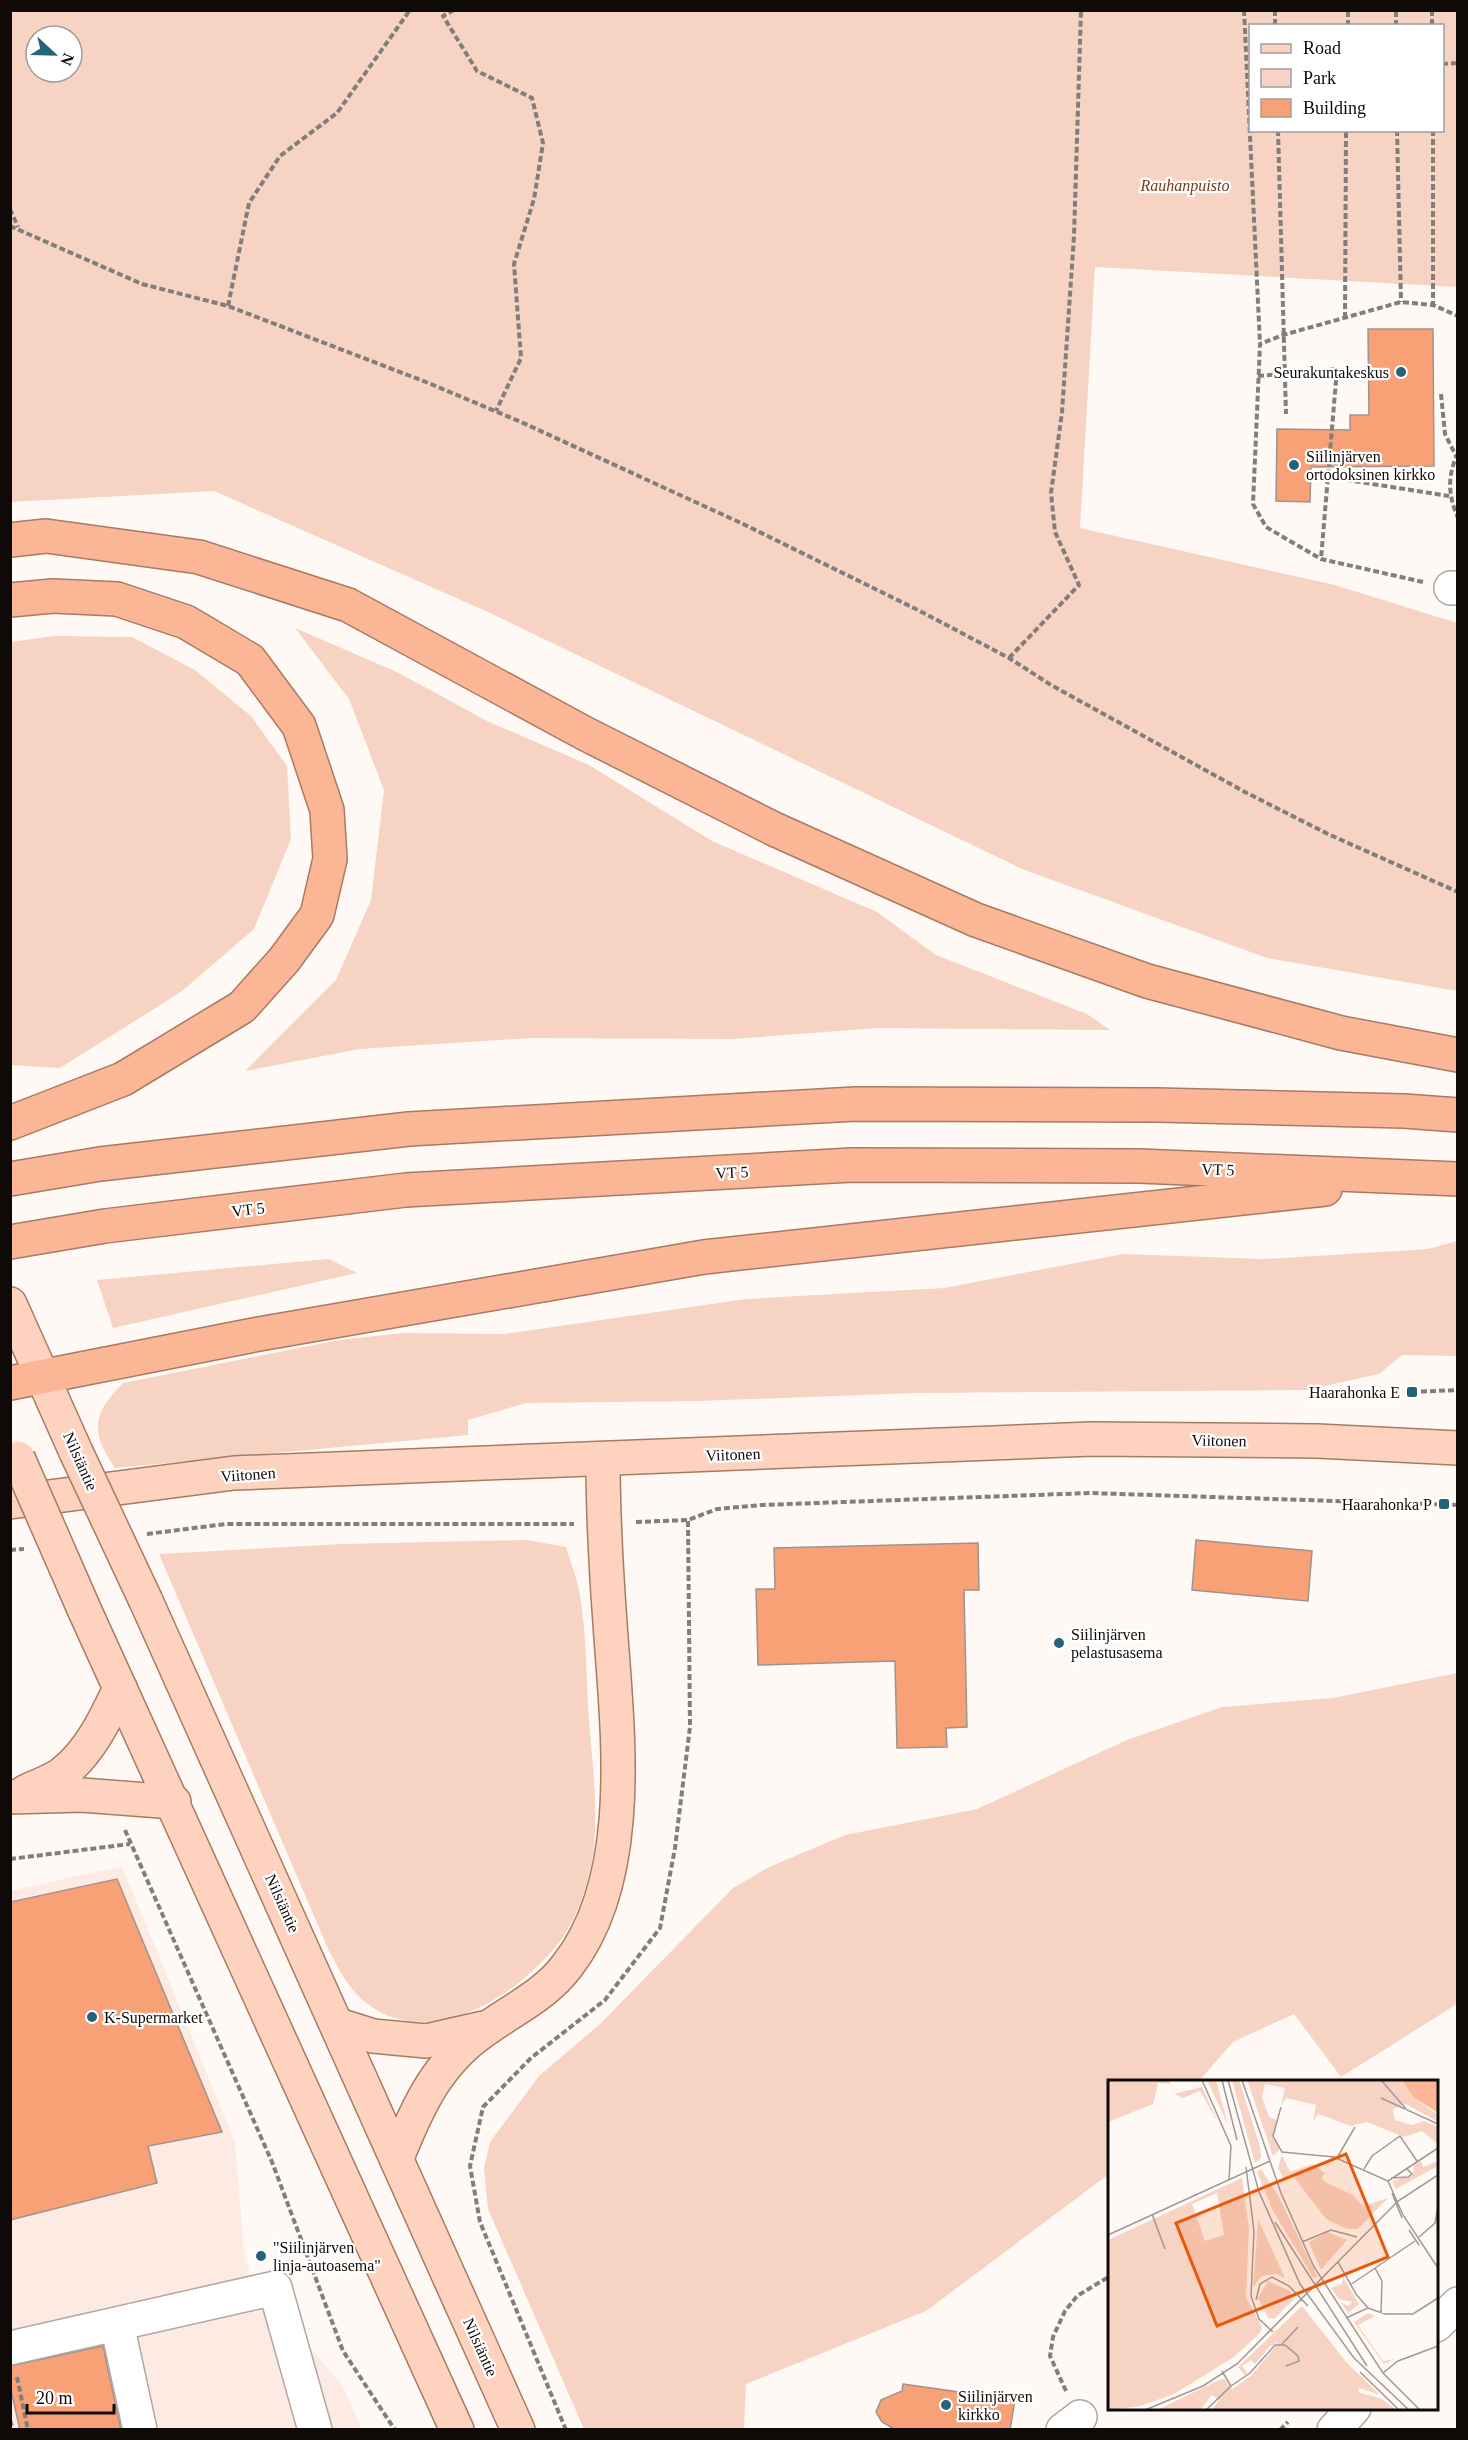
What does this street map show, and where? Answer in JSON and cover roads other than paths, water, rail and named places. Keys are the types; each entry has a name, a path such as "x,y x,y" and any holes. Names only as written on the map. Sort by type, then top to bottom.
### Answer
{"highway":[{"path":"10,540 46,536 199,557 348,605 584,733 764,823 976,920 1147,981 1341,1033 1458,1055"},
{"path":"10,600 53,596 117,598 186,622 250,660 299,726 327,810 330,859 317,915 284,960 242,1007 123,1079 10,1123"},
{"path":"10,1179 100,1164 409,1129 855,1104 1169,1106 1404,1111 1458,1115"},
{"name":"VT 5","path":"10,1242 105,1226 406,1190 852,1165 1139,1166 1447,1178"},
{"path":"10,1383 259,1334 704,1257 1447,1178"}],"main road":[{"name":"Nilsiäntie","path":"10,1304 338,2025 518,2430"},
{"name":"Viitonen","path":"10,1502 234,1473 1091,1439 1317,1441 1458,1448"},
{"path":"14,1449 84,1609 174,1802 457,2430"},
{"path":"397,2158 430,2084 450,2059 488,2027 541,1992 567,1967 595,1918 609,1879 618,1744 603,1524 603,1459"},
{"path":"14,1796 62,1774 82,1754 105,1719 120,1688"},
{"path":"14,1796 114,1797 174,1802"},
{"path":"338,2025 373,2036 426,2041 488,2027"}],"street":[{"path":"13,2360 117,2324 275,2288 315,2430"},
{"path":"1438,2324 1458,2304"},
{"path":"117,2324 140,2430"},
{"path":"1334,2430 1353,2410"}],"place":[{"name":"Seurakuntakeskus","path":"1401,372"},
{"name":"Siilinjärven ortodoksinen kirkko","path":"1294,465"},
{"name":"Haarahonka E","path":"1412,1392"},
{"name":"Haarahonka P","path":"1444,1504"},
{"name":"Siilinjärven pelastusasema","path":"1059,1643"},
{"name":"K-Supermarket","path":"92,2017"},
{"name":"\"Siilinjärven linja-autoasema\"","path":"261,2256"},
{"name":"Siilinjärven kirkko","path":"946,2405"}],"park label":[{"name":"Rauhanpuisto","path":"1185,185"}]}
